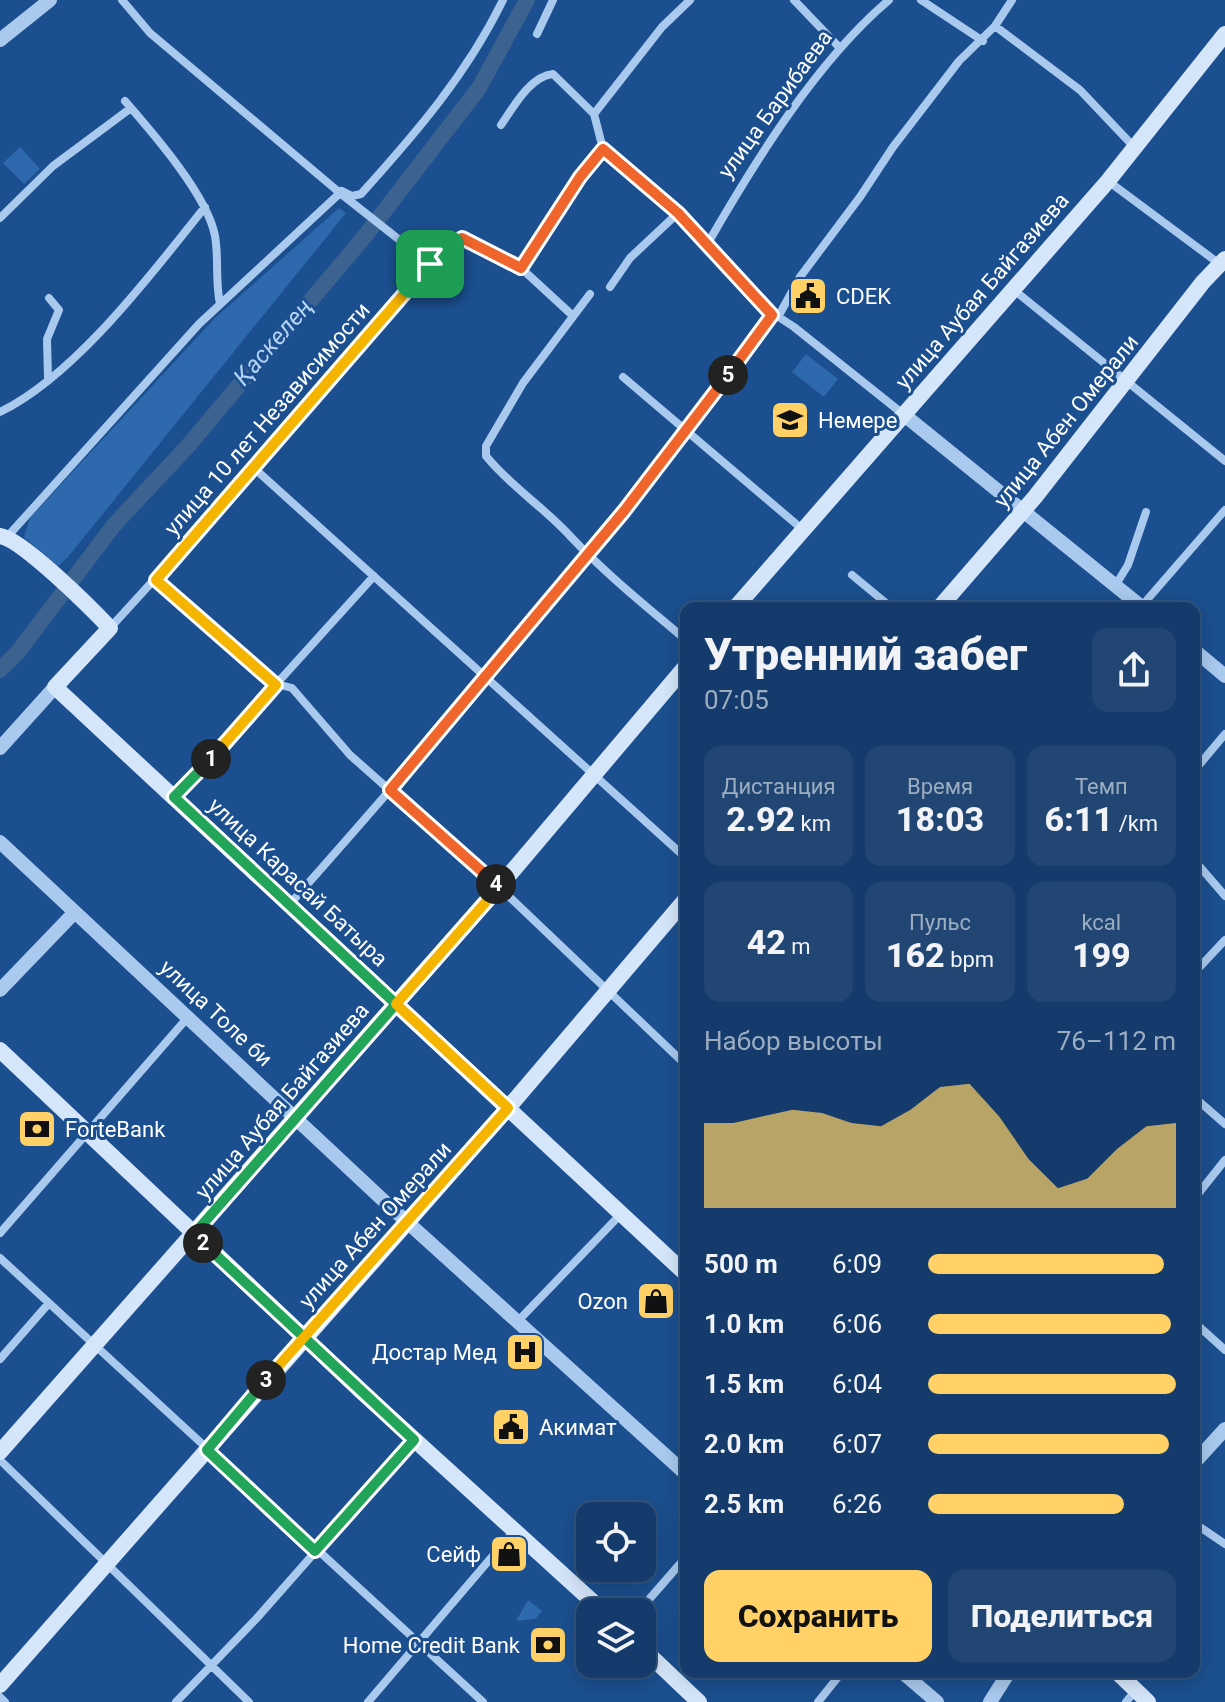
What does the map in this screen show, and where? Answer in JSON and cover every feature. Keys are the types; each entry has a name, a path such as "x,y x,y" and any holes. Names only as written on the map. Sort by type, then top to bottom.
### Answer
{"main road":[{"name":"улица Аубая Байгазиева","path":"740,602 1108,181 1225,34"},
{"name":"улица Абен Омерали","path":"944,602 1024,511 1223,264"},
{"path":"4,536 88,604 110,628"},
{"name":"улица 10 лет Независимости","path":"55,687 110,628"},
{"name":"улица Аубая Байгазиева","path":"0,1452 499,887 680,673"},
{"name":"улица Карасай Батыра","path":"55,687 680,1268"},
{"name":"улица Абен Омерали","path":"0,1685 408,1223 680,906"},
{"path":"0,1050 304,1338 589,1598"},
{"path":"656,1661 699,1702"},
{"path":"1120,1678 1130,1696 1148,1702"}],"street":[{"path":"0,40 50,0"},
{"path":"122,0 150,33 430,264"},
{"path":"337,190 352,196 361,194 460,78 503,0"},
{"path":"537,34 553,0"},
{"path":"594,114 662,27 690,0"},
{"path":"794,0 839,47"},
{"name":"улица Барибаева","path":"708,243 743,182 839,47 889,0"},
{"path":"921,0 983,41"},
{"path":"289,905 485,680 586,555 775,316 893,147 959,61 983,41 1012,0"},
{"path":"995,26 1080,90 1135,148"},
{"path":"501,125 525,93 546,75 553,74 594,114 603,149 678,213 708,243 759,304 903,414 1134,602"},
{"path":"0,218 53,166 128,105 205,207 215,237 215,282 220,304"},
{"path":"572,315 521,268 580,177 603,149"},
{"path":"1108,181 1223,264"},
{"path":"4,536 159,366 337,190"},
{"path":"0,412 48,378 97,333 205,207"},
{"path":"610,287 630,258 678,213"},
{"name":"улица 10 лет Независимости","path":"110,628 255,469 430,264 462,238 521,268"},
{"path":"1014,290 1225,461"},
{"path":"590,294 523,383 486,446 486,456 497,471 572,537 586,555 680,635"},
{"path":"48,378 47,339 59,310 49,298"},
{"path":"623,377 683,432 802,529"},
{"path":"255,469 485,680 680,853"},
{"path":"1146,602 1225,510"},
{"path":"1115,586 1128,565 1146,512"},
{"path":"852,575 885,602"},
{"path":"174,797 374,576"},
{"path":"156,580 277,684 292,688 333,736 499,887 680,1060"},
{"path":"1200,655 1225,676"},
{"name":"улица 10 лет Независимости","path":"0,748 55,687"},
{"path":"1200,764 1225,734"},
{"name":"улица Толе би","path":"0,842 408,1223 680,1469"},
{"path":"1200,867 1225,896"},
{"path":"0,990 75,912"},
{"path":"1200,967 1225,940"},
{"path":"0,1233 189,1016"},
{"path":"1200,1102 1225,1124"},
{"path":"1200,1191 1225,1160"},
{"path":"517,1322 621,1214"},
{"path":"0,1258 315,1551 483,1702"},
{"path":"0,1359 49,1303"},
{"path":"1200,1327 1225,1350"},
{"path":"1200,1456 1225,1429"},
{"path":"176,1702 213,1666 414,1440"},
{"path":"0,1460 249,1702"},
{"path":"1200,1527 1225,1544"},
{"path":"368,1702 514,1530"},
{"path":"650,1598 680,1564"},
{"path":"818,1702 837,1678"},
{"path":"909,1678 937,1702"},
{"path":"990,1702 1005,1678"},
{"path":"0,1697 5,1702"}],"shaded area":[{"path":"20,147 40,169 24,184 3,163"},
{"path":"339,208 346,213 68,557 58,566 24,537 30,518 215,318"},
{"path":"806,354 838,379 824,397 792,372"},
{"path":"528,1600 542,1611 535,1619 516,1621"}],"waterway":[{"name":"Қаскелең","path":"0,670 18,652 114,525 187,447 365,236 479,88 527,0"}],"place":[{"name":"CDEK","path":"808,296"},
{"name":"Немере","path":"790,420"},
{"name":"ForteBank","path":"37,1129"},
{"name":"Ozon","path":"656,1301"},
{"name":"Достар Мед","path":"525,1352"},
{"name":"Акимат","path":"511,1427"},
{"name":"Сейф","path":"509,1554"},
{"name":"Home Credit Bank","path":"548,1645"}],"route":[{"path":"430,264 156,580 276,685 174,797 396,1004 194,1234 265,1299 304,1338 414,1440 315,1551 207,1450 259,1388 304,1338 408,1223 508,1108 396,1004 499,887 390,790 624,511 772,315 678,213 603,149 580,177 521,268 462,238 455,240 430,264"}]}
